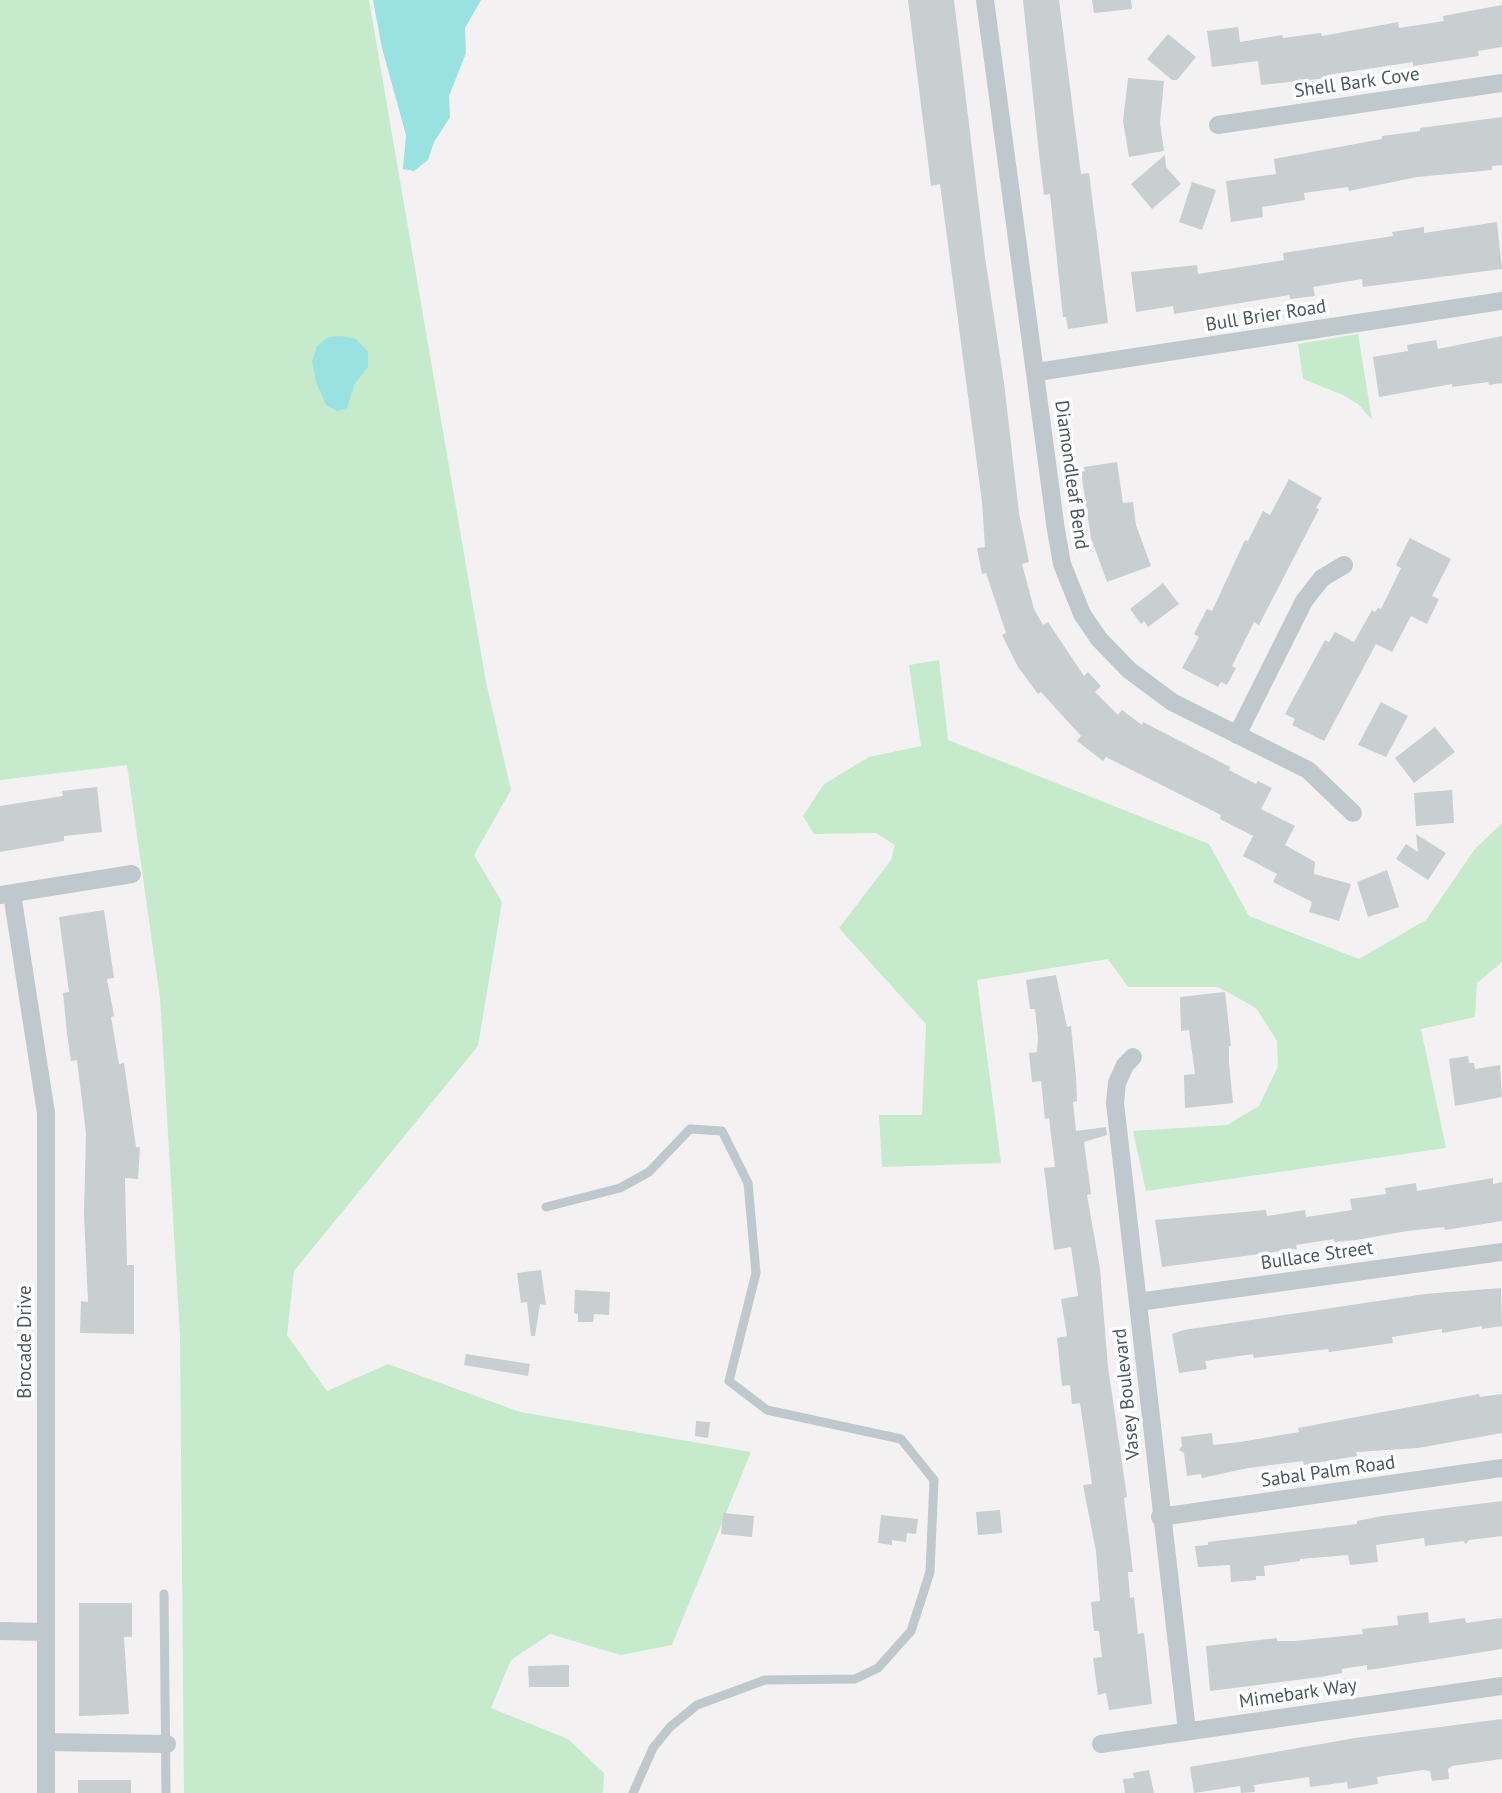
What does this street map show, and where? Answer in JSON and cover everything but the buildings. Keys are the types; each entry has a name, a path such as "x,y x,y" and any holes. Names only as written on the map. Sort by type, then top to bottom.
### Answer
{"street":[{"name":"Diamondleaf Bend","path":"985,0 1062,564 1083,614 1099,639 1129,670 1172,702 1308,770 1353,813"},
{"name":"Shell Bark Cove","path":"1218,125 1502,83"},
{"name":"Bull Brier Road","path":"1037,372 1502,301"},
{"path":"1237,734 1304,601 1322,579 1345,565"},
{"path":"6,894 132,874"},
{"name":"Brocade Drive","path":"6,894 46,1113 46,1793"},
{"name":"Vasey Boulevard","path":"1133,1057 1125,1065 1117,1083 1115,1103 1139,1302 1160,1517 1187,1731"},
{"name":"Bullace Street","path":"1139,1302 1502,1252"},
{"name":"Sabal Palm Road","path":"1160,1517 1502,1468"},
{"path":"0,1631 45,1632"},
{"name":"Mimebark Way","path":"1101,1744 1502,1686"},
{"path":"46,1742 167,1744"}],"lane":[{"path":"546,1208 620,1188 649,1172 690,1129 722,1131 748,1183 756,1273 729,1381 767,1410 901,1439 934,1480 930,1572 911,1631 878,1668 855,1679 765,1680 696,1705 670,1727 653,1748 633,1793"},
{"path":"164,1594 166,1793"}],"green space":[{"path":"0,0 369,0 486,682 511,790 474,855 502,902 478,1046 294,1271 287,1335 327,1391 388,1364 520,1412 751,1452 672,1645 621,1655 550,1634 511,1660 491,1708 568,1739 604,1773 603,1793 184,1793 180,1336 160,998 127,765 0,780"},
{"path":"1358,334 1372,420 1358,404 1343,395 1303,379 1298,344"},
{"path":"939,660 948,740 1209,844 1249,916 1359,959 1426,920 1475,849 1502,823 1502,962 1477,983 1475,1017 1421,1029 1446,1148 1146,1191 1133,1131 1227,1125 1259,1106 1278,1066 1277,1041 1256,1008 1218,987 1128,987 1108,959 977,980 1001,1163 882,1167 879,1115 922,1115 926,1024 839,928 891,860 895,845 876,833 814,834 803,816 824,784 869,757 921,746 909,665"}],"water":[{"path":"373,0 481,0 465,28 466,53 449,96 450,117 434,142 428,160 414,171 403,169 406,135 382,48"},
{"path":"328,337 356,339 368,352 368,367 354,385 347,408 337,411 326,405 316,382 312,361 317,346"}]}
